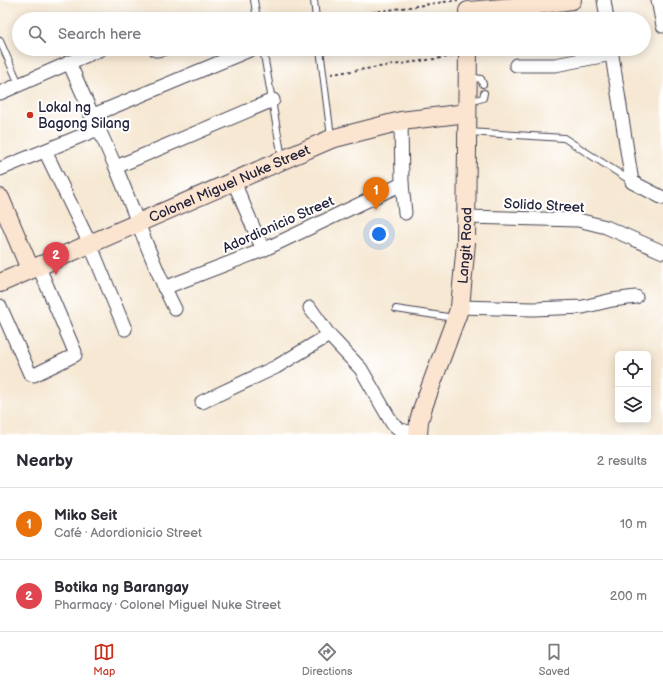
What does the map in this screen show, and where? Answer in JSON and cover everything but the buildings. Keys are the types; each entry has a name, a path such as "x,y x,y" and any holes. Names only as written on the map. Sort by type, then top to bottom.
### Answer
{"street":[{"path":"466,8 572,0"},
{"path":"604,0 606,12"},
{"path":"658,0 663,26"},
{"path":"0,93 84,56"},
{"path":"91,116 235,56"},
{"name":"Langit Road","path":"418,435 419,421 423,407 458,312 466,243 467,107 475,80 469,56"},
{"path":"516,65 555,64 593,56"},
{"path":"613,56 632,182 663,198"},
{"path":"69,62 91,116 116,168 164,288 175,309"},
{"path":"116,168 273,100"},
{"name":"Colonel Miguel Nuke Street","path":"0,283 233,180 331,139 401,121 467,107"},
{"path":"401,121 402,184 405,213"},
{"path":"0,169 98,129"},
{"path":"45,151 90,244 125,329"},
{"path":"233,180 264,250"},
{"name":"Adordionicio Street","path":"164,288 264,250 402,184"},
{"path":"0,198 75,352 75,355 34,375 30,374 0,306"},
{"name":"Solido Street","path":"466,217 578,220 606,227 663,252"},
{"path":"458,312 583,307 612,300 636,297"},
{"path":"310,308 329,335 361,369 392,423 399,429 418,435"},
{"path":"202,402 276,367 329,335"}],"lane":[{"path":"254,0 256,12"},
{"path":"314,0 315,12"},
{"path":"0,41 19,84"},
{"path":"264,56 283,159"},
{"path":"321,56 331,139"},
{"path":"467,107 483,98 484,93"},
{"path":"468,132 564,138 632,182"},
{"path":"396,309 458,312"}],"path":[{"path":"415,12 466,8"},
{"path":"324,75 443,56"}],"place":[{"name":"Lokal ng Bagong Silang","path":"30,115"},
{"name":"Miko Seit","path":"376,210"},
{"name":"Botika ng Barangay","path":"56,275"}]}
